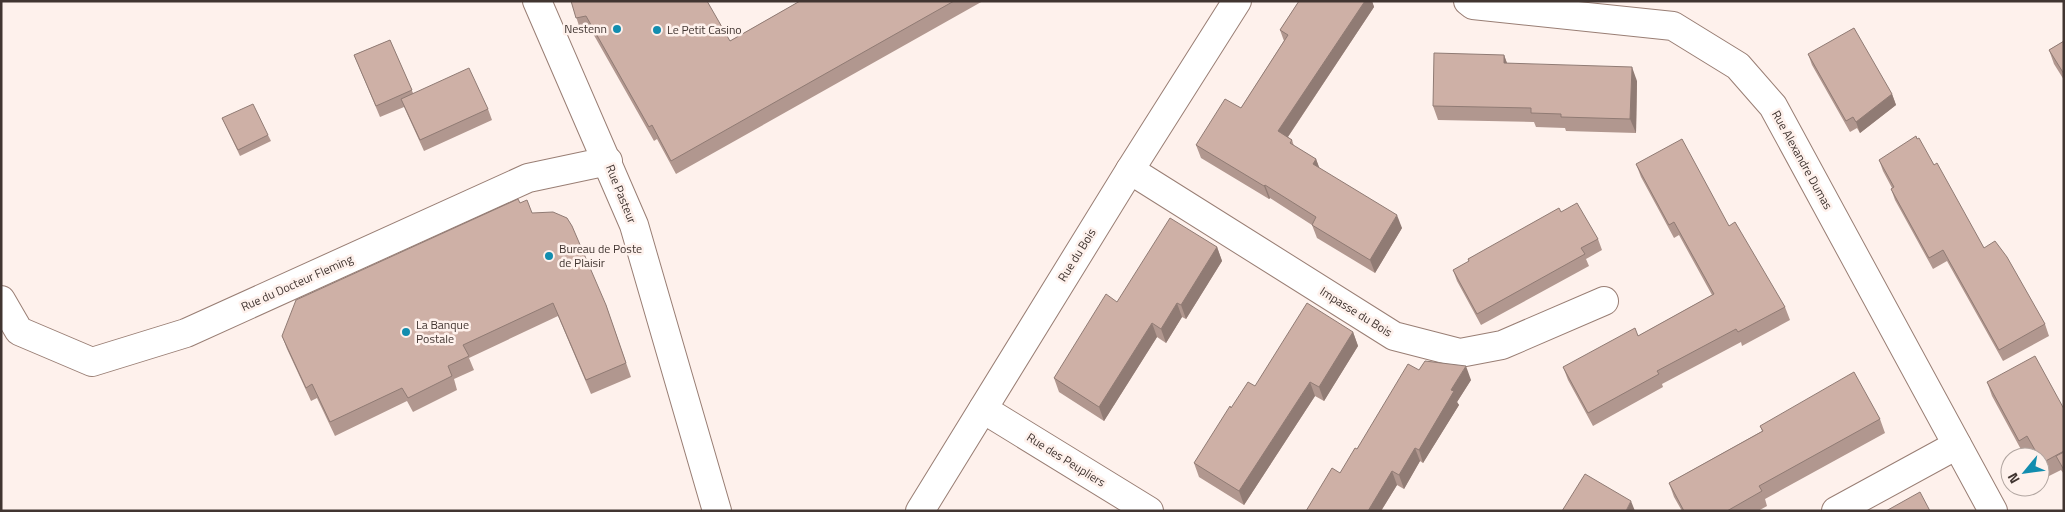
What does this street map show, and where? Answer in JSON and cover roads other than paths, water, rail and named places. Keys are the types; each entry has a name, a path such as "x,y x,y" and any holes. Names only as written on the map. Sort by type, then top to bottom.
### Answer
{"street":[{"name":"Rue Pasteur","path":"537,1 608,161 634,225 717,511"},
{"name":"Rue du Bois","path":"920,511 1130,170 1237,1"},
{"name":"Rue Alexandre Dumas","path":"1468,1 1473,5 1673,26 1738,66 1773,106 1993,511"},
{"name":"Rue du Docteur Fleming","path":"1,300 19,331 92,362 186,333 528,178 608,161"},
{"name":"Impasse du Bois","path":"1130,170 1394,336 1460,352 1502,345 1604,301"},
{"name":"Rue des Peupliers","path":"983,408 1149,511"},
{"path":"1836,511 1957,445"}],"place":[{"name":"Nestenn","path":"617,29"},
{"name":"Le Petit Casino","path":"657,30"},
{"name":"Bureau de Poste de Plaisir","path":"549,256"},
{"name":"La Banque Postale","path":"406,332"}]}
